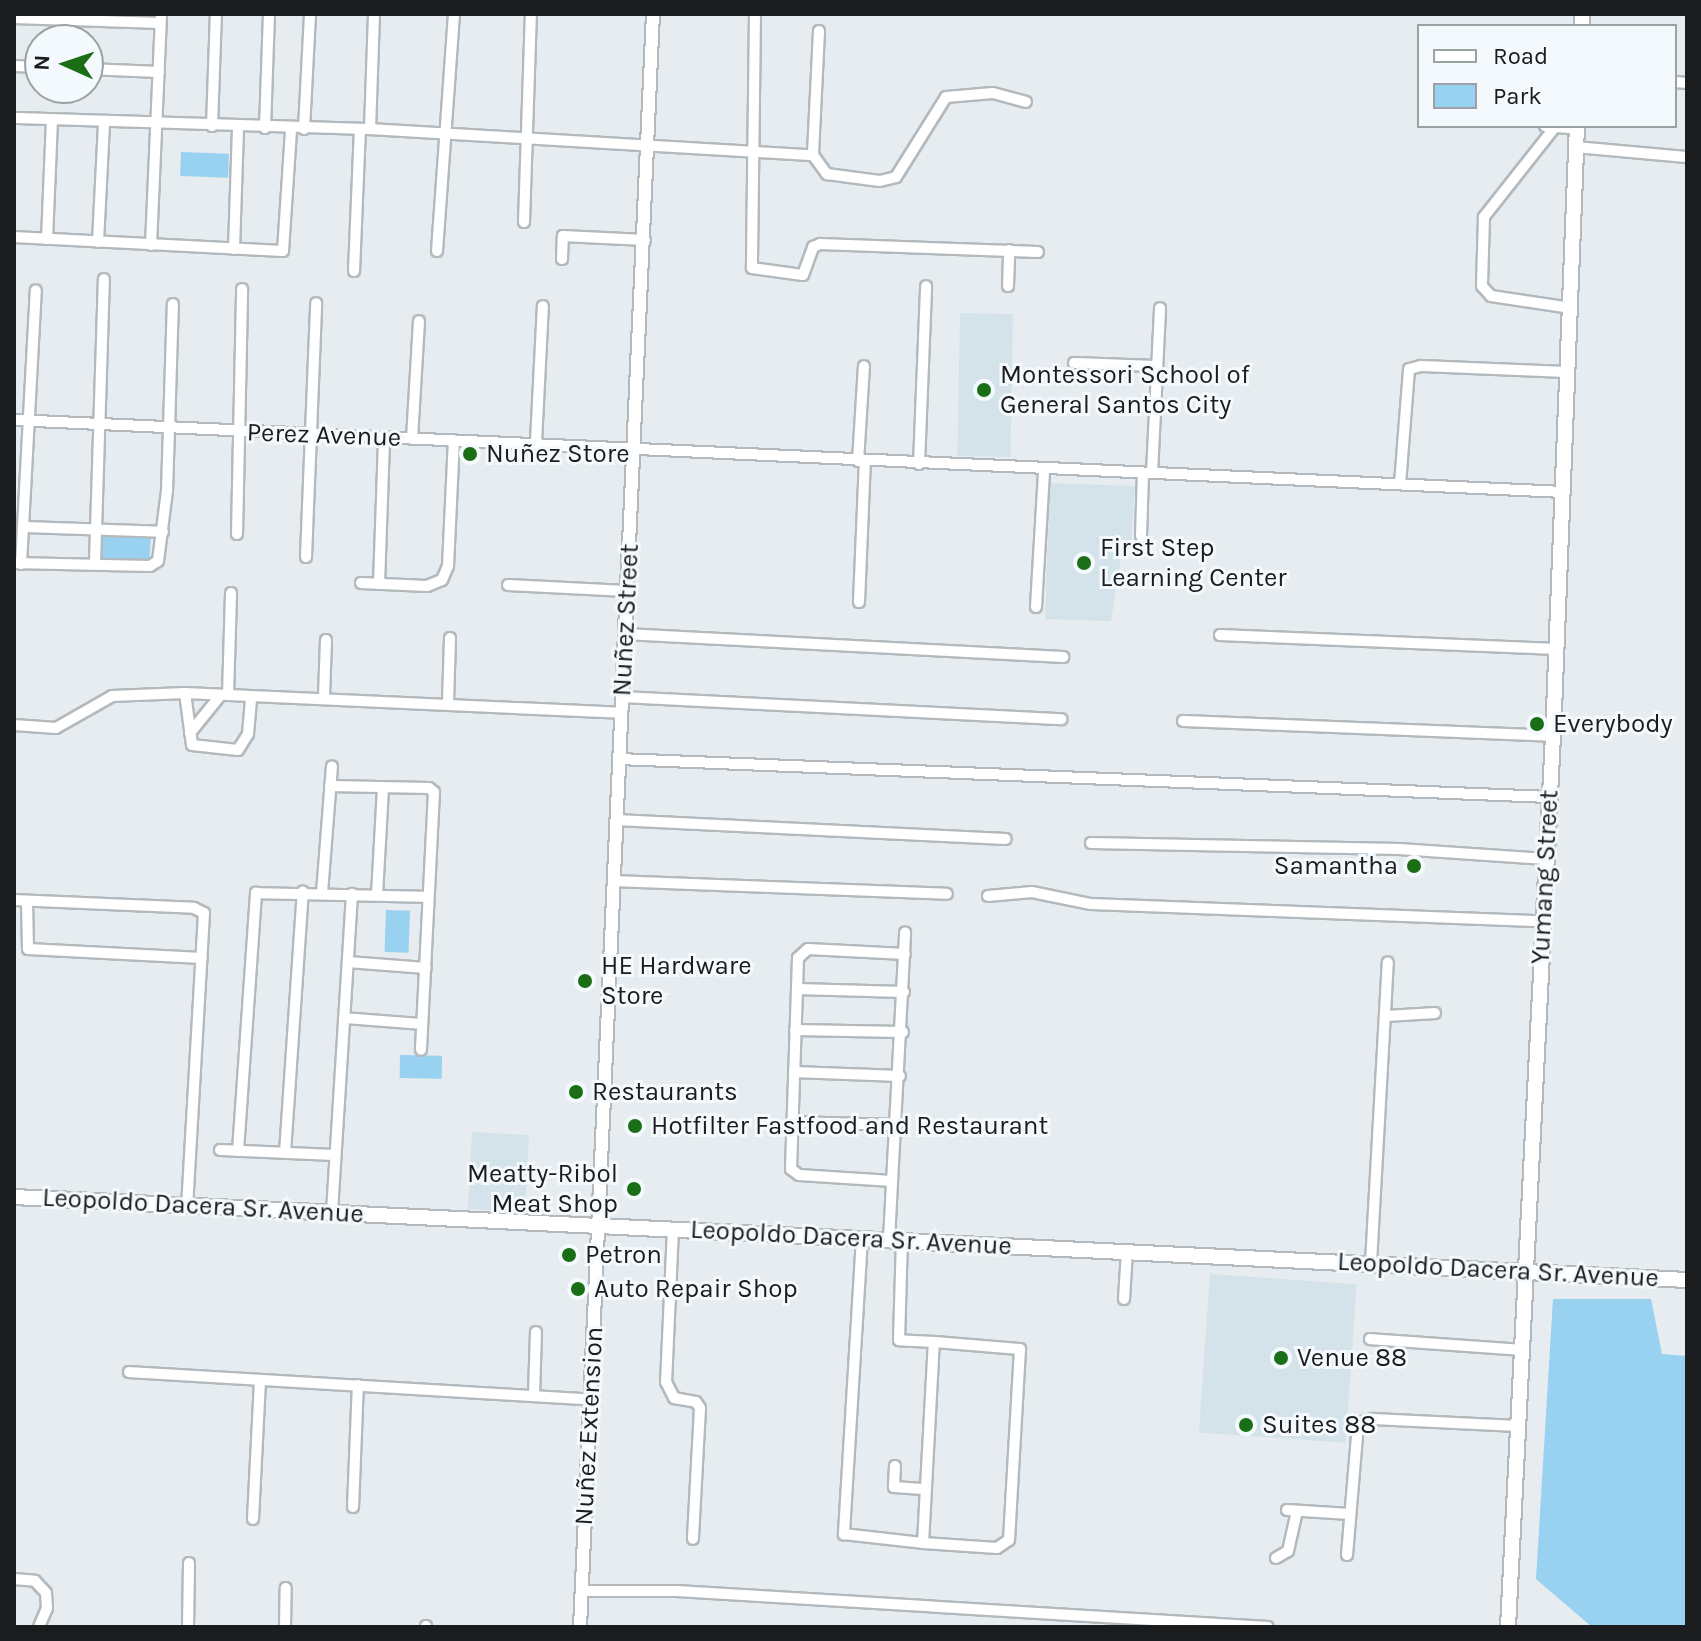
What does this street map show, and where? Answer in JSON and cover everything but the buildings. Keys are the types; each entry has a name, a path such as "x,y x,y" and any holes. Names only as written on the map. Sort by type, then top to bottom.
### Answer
{"main road":[{"name":"Yumang Street","path":"1505,1624 1553,736 1577,128"},
{"name":"Leopoldo Dacera Sr. Avenue","path":"14,1197 1687,1280"}],"street":[{"path":"212,126 216,14"},
{"path":"265,128 269,14"},
{"path":"304,129 310,14"},
{"path":"354,271 374,14"},
{"path":"437,251 449,133 454,14"},
{"name":"Nuñez Street","path":"599,1225 653,14"},
{"path":"755,14 751,262 758,272 803,275 813,247 820,244 1038,252"},
{"path":"524,222 531,16"},
{"path":"14,18 161,18 151,245"},
{"path":"819,31 813,155 827,174 887,181 896,177 946,97 993,93 1026,102"},
{"path":"104,70 159,72"},
{"path":"14,118 529,136 813,155"},
{"path":"47,239 52,120"},
{"path":"98,242 104,122"},
{"path":"234,249 238,127"},
{"path":"1549,128 1484,217 1482,286 1491,296 1571,308"},
{"path":"14,237 234,249 285,248 291,129"},
{"path":"1575,147 1687,157"},
{"path":"562,259 563,236 645,240"},
{"path":"1008,286 1009,250"},
{"path":"95,562 104,279"},
{"path":"919,464 926,286"},
{"path":"237,534 242,289"},
{"path":"36,290 23,527 17,564 95,562 154,565 160,558 173,304"},
{"path":"306,557 308,435 316,303"},
{"path":"536,442 543,306"},
{"path":"1141,536 1160,308"},
{"path":"412,439 419,321"},
{"path":"1074,363 1157,366"},
{"path":"859,602 864,366"},
{"path":"1400,484 1409,369 1421,366 1567,372"},
{"name":"Perez Avenue","path":"14,420 308,435 634,445 1044,471 1563,492"},
{"path":"379,584 384,438"},
{"path":"361,583 427,586 446,573 454,440"},
{"path":"1036,607 1044,471"},
{"path":"23,527 163,532"},
{"path":"508,585 627,591"},
{"path":"190,733 224,696 231,593"},
{"path":"625,634 1063,657"},
{"path":"1220,635 1557,649"},
{"path":"448,702 450,638"},
{"path":"324,697 326,640"},
{"path":"185,693 190,733 197,748 241,749 248,734 251,696"},
{"path":"14,725 56,728 112,696 185,693 448,702 621,713"},
{"path":"622,697 1061,719"},
{"path":"1183,721 1553,736"},
{"path":"619,759 1550,797"},
{"path":"322,893 332,766"},
{"path":"330,786 434,792 421,1050"},
{"path":"377,895 383,788"},
{"path":"616,820 1006,839"},
{"path":"1091,843 1399,849 1546,859"},
{"path":"613,881 947,894"},
{"path":"238,1151 255,896 260,890 428,897"},
{"path":"285,1153 303,892"},
{"path":"988,896 1032,892 1090,904 1542,921"},
{"path":"332,1212 352,894"},
{"path":"14,900 198,908 204,913 187,1205"},
{"path":"27,901 28,949 202,958"},
{"path":"862,1238 844,1534 997,1548 1009,1540 1020,1349 899,1340 892,1181 903,1032 905,932"},
{"path":"892,1181 799,1175 790,1164 798,958 808,949 905,954"},
{"path":"348,962 426,968"},
{"path":"1371,1263 1388,962"},
{"path":"798,989 904,992"},
{"path":"1387,1016 1435,1013"},
{"path":"344,1018 422,1024"},
{"path":"795,1030 903,1032"},
{"path":"794,1072 900,1076"},
{"path":"792,1122 897,1125"},
{"path":"220,1150 335,1155"},
{"name":"Nuñez Extension","path":"580,1627 599,1225"},
{"path":"673,1229 666,1382 674,1398 696,1402 700,1408 693,1539"},
{"path":"1124,1299 1127,1251"},
{"path":"534,1395 536,1332"},
{"path":"1370,1339 1522,1350"},
{"path":"923,1543 934,1342"},
{"path":"129,1372 589,1399"},
{"path":"253,1519 260,1380"},
{"path":"353,1507 358,1385"},
{"path":"1347,1555 1354,1429 1366,1419 1518,1426"},
{"path":"895,1466 894,1487 926,1489"},
{"path":"1276,1558 1288,1551 1292,1510 1350,1514"},
{"path":"188,1627 189,1563"},
{"path":"14,1579 35,1581 46,1593 47,1608 39,1627"},
{"path":"285,1627 286,1588"},
{"path":"582,1591 677,1591 1268,1627"}],"shaded area":[{"name":"Montessori School of General Santos City","path":"960,313 1013,314 1010,457 958,456"},
{"name":"First Step Learning Center","path":"1050,483 1135,486 1131,543 1123,543 1111,621 1045,619"},
{"path":"472,1132 529,1135 525,1212 468,1209"},
{"name":"Venue 88","path":"1210,1274 1357,1284 1346,1443 1199,1433"}],"green space":[{"path":"181,152 229,154 228,178 180,176"},
{"path":"102,534 151,537 149,561 100,558"},
{"path":"386,910 410,911 409,953 385,952"},
{"path":"400,1055 442,1056 442,1079 400,1078"},
{"path":"1553,1299 1651,1299 1662,1354 1687,1356 1687,1627 1592,1627 1536,1579"}],"place":[{"name":"Montessori School of General Santos City","path":"984,390"},
{"name":"Nuñez Store","path":"470,454"},
{"name":"First Step Learning Center","path":"1084,563"},
{"name":"Everybody","path":"1537,724"},
{"name":"Samantha","path":"1414,866"},
{"name":"HE Hardware Store","path":"585,981"},
{"name":"Restaurants","path":"576,1092"},
{"name":"Hotfilter Fastfood and Restaurant","path":"635,1126"},
{"name":"Meatty-Ribol Meat Shop","path":"634,1189"},
{"name":"Petron","path":"569,1255"},
{"name":"Auto Repair Shop","path":"578,1289"},
{"name":"Venue 88","path":"1281,1358"},
{"name":"Suites 88","path":"1246,1425"}]}
